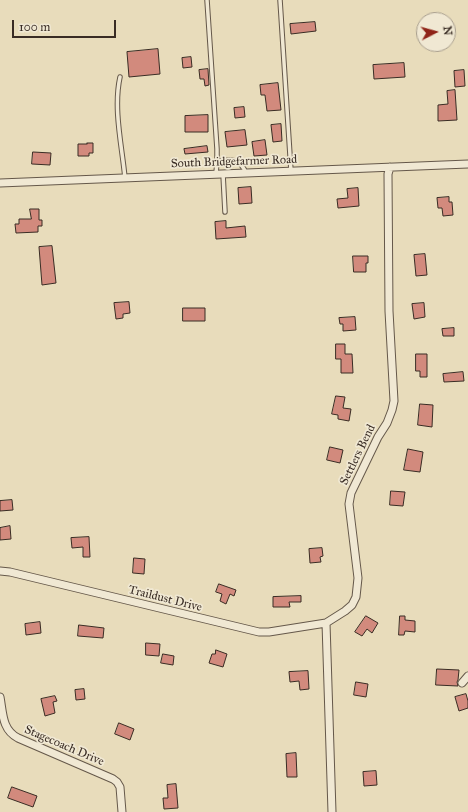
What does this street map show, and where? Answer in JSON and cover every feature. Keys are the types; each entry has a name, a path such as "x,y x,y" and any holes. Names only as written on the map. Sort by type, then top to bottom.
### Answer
{"street":[{"name":"South Bridgefarmer Road","path":"0,183 468,164"},
{"name":"Settlers Bend","path":"326,623 352,605 356,597 358,578 349,504 352,493 389,418 394,401 389,311 388,174 390,167"},
{"name":"Traildust Drive","path":"0,571 10,572 259,632 269,632 326,623"},
{"path":"326,623 332,812"},
{"path":"462,683 468,676"},
{"name":"Stagecoach Drive","path":"0,697 4,722 9,732 18,738 113,779 120,787 122,812"}],"lane":[{"path":"207,0 217,161 225,212"},
{"path":"280,0 291,171"},
{"path":"120,77 117,100 118,118 126,178"},
{"path":"217,161 238,161 243,166 246,173"}],"building":[{"path":"315,22 316,31 291,34 290,24"},
{"path":"158,49 160,74 129,77 127,52"},
{"path":"191,57 192,67 183,68 182,58"},
{"path":"404,63 405,77 374,79 373,65"},
{"path":"208,69 209,85 205,86 204,79 200,79 199,70"},
{"path":"464,70 465,86 455,87 454,71"},
{"path":"278,83 281,110 267,111 265,95 261,95 260,85"},
{"path":"455,90 457,120 438,121 438,105 448,104 447,91"},
{"path":"244,107 245,117 235,118 234,108"},
{"path":"208,115 208,132 185,132 185,116"},
{"path":"281,124 282,141 273,142 271,125"},
{"path":"245,130 247,145 227,147 225,132"},
{"path":"265,140 267,155 254,156 252,142"},
{"path":"93,143 93,153 89,153 89,156 78,156 78,144"},
{"path":"207,146 208,152 185,154 184,149"},
{"path":"33,152 51,153 50,165 32,164"},
{"path":"251,187 252,203 239,204 238,188"},
{"path":"358,188 359,206 338,208 337,199 348,198 347,189"},
{"path":"449,197 449,202 452,202 453,215 443,216 442,208 438,208 437,198"},
{"path":"30,209 39,209 39,220 42,220 42,226 38,226 38,232 16,233 15,224 19,224 19,219 31,219"},
{"path":"226,221 226,228 245,226 246,237 216,239 215,222"},
{"path":"52,246 56,283 42,285 39,247"},
{"path":"425,254 427,275 416,276 414,255"},
{"path":"353,256 368,256 366,272 354,272"},
{"path":"129,302 130,313 123,314 123,318 116,319 114,303"},
{"path":"424,303 425,317 414,319 412,304"},
{"path":"183,308 205,308 205,321 183,321"},
{"path":"355,317 356,330 343,331 343,324 340,324 339,318"},
{"path":"454,328 454,336 443,336 442,329"},
{"path":"336,344 345,344 345,354 352,354 353,373 341,373 341,359 336,359"},
{"path":"416,354 427,354 427,377 420,377 420,371 416,371"},
{"path":"463,372 464,381 444,382 443,374"},
{"path":"336,396 345,397 343,408 351,409 349,421 338,419 338,415 332,414"},
{"path":"420,404 433,405 432,427 418,425"},
{"path":"330,447 343,450 340,463 327,460"},
{"path":"408,449 423,452 420,472 404,470"},
{"path":"391,491 405,492 403,506 390,505"},
{"path":"12,500 13,510 0,511 0,501"},
{"path":"10,526 11,539 0,540 0,528"},
{"path":"89,537 90,557 83,557 83,547 72,548 71,538"},
{"path":"322,548 323,556 320,557 321,562 310,563 309,549"},
{"path":"134,558 145,559 144,574 133,573"},
{"path":"219,584 236,590 234,596 230,594 226,604 220,601 222,594 216,592"},
{"path":"301,596 301,602 289,602 290,607 273,607 273,597"},
{"path":"366,616 378,623 372,633 367,629 362,636 355,632"},
{"path":"400,616 405,616 405,620 415,621 415,632 405,631 404,635 399,635"},
{"path":"40,622 41,633 26,635 25,624"},
{"path":"79,625 104,628 103,638 78,636"},
{"path":"146,643 160,644 159,656 146,655"},
{"path":"216,650 227,654 223,667 209,663 212,654 215,654"},
{"path":"163,654 174,656 173,665 161,663"},
{"path":"437,669 459,670 457,682 458,686 436,685"},
{"path":"308,671 309,689 300,690 299,681 290,682 289,672"},
{"path":"356,682 368,684 366,697 354,695"},
{"path":"84,689 85,699 76,700 75,690"},
{"path":"466,694 468,708 459,711 455,697"},
{"path":"55,696 57,701 53,702 55,713 45,716 41,699"},
{"path":"119,723 134,729 130,740 115,734"},
{"path":"296,753 297,777 287,777 286,754"},
{"path":"376,771 377,785 364,786 363,772"},
{"path":"176,784 178,808 164,809 163,798 168,798 167,785"},
{"path":"12,787 37,796 33,807 8,798"}]}
